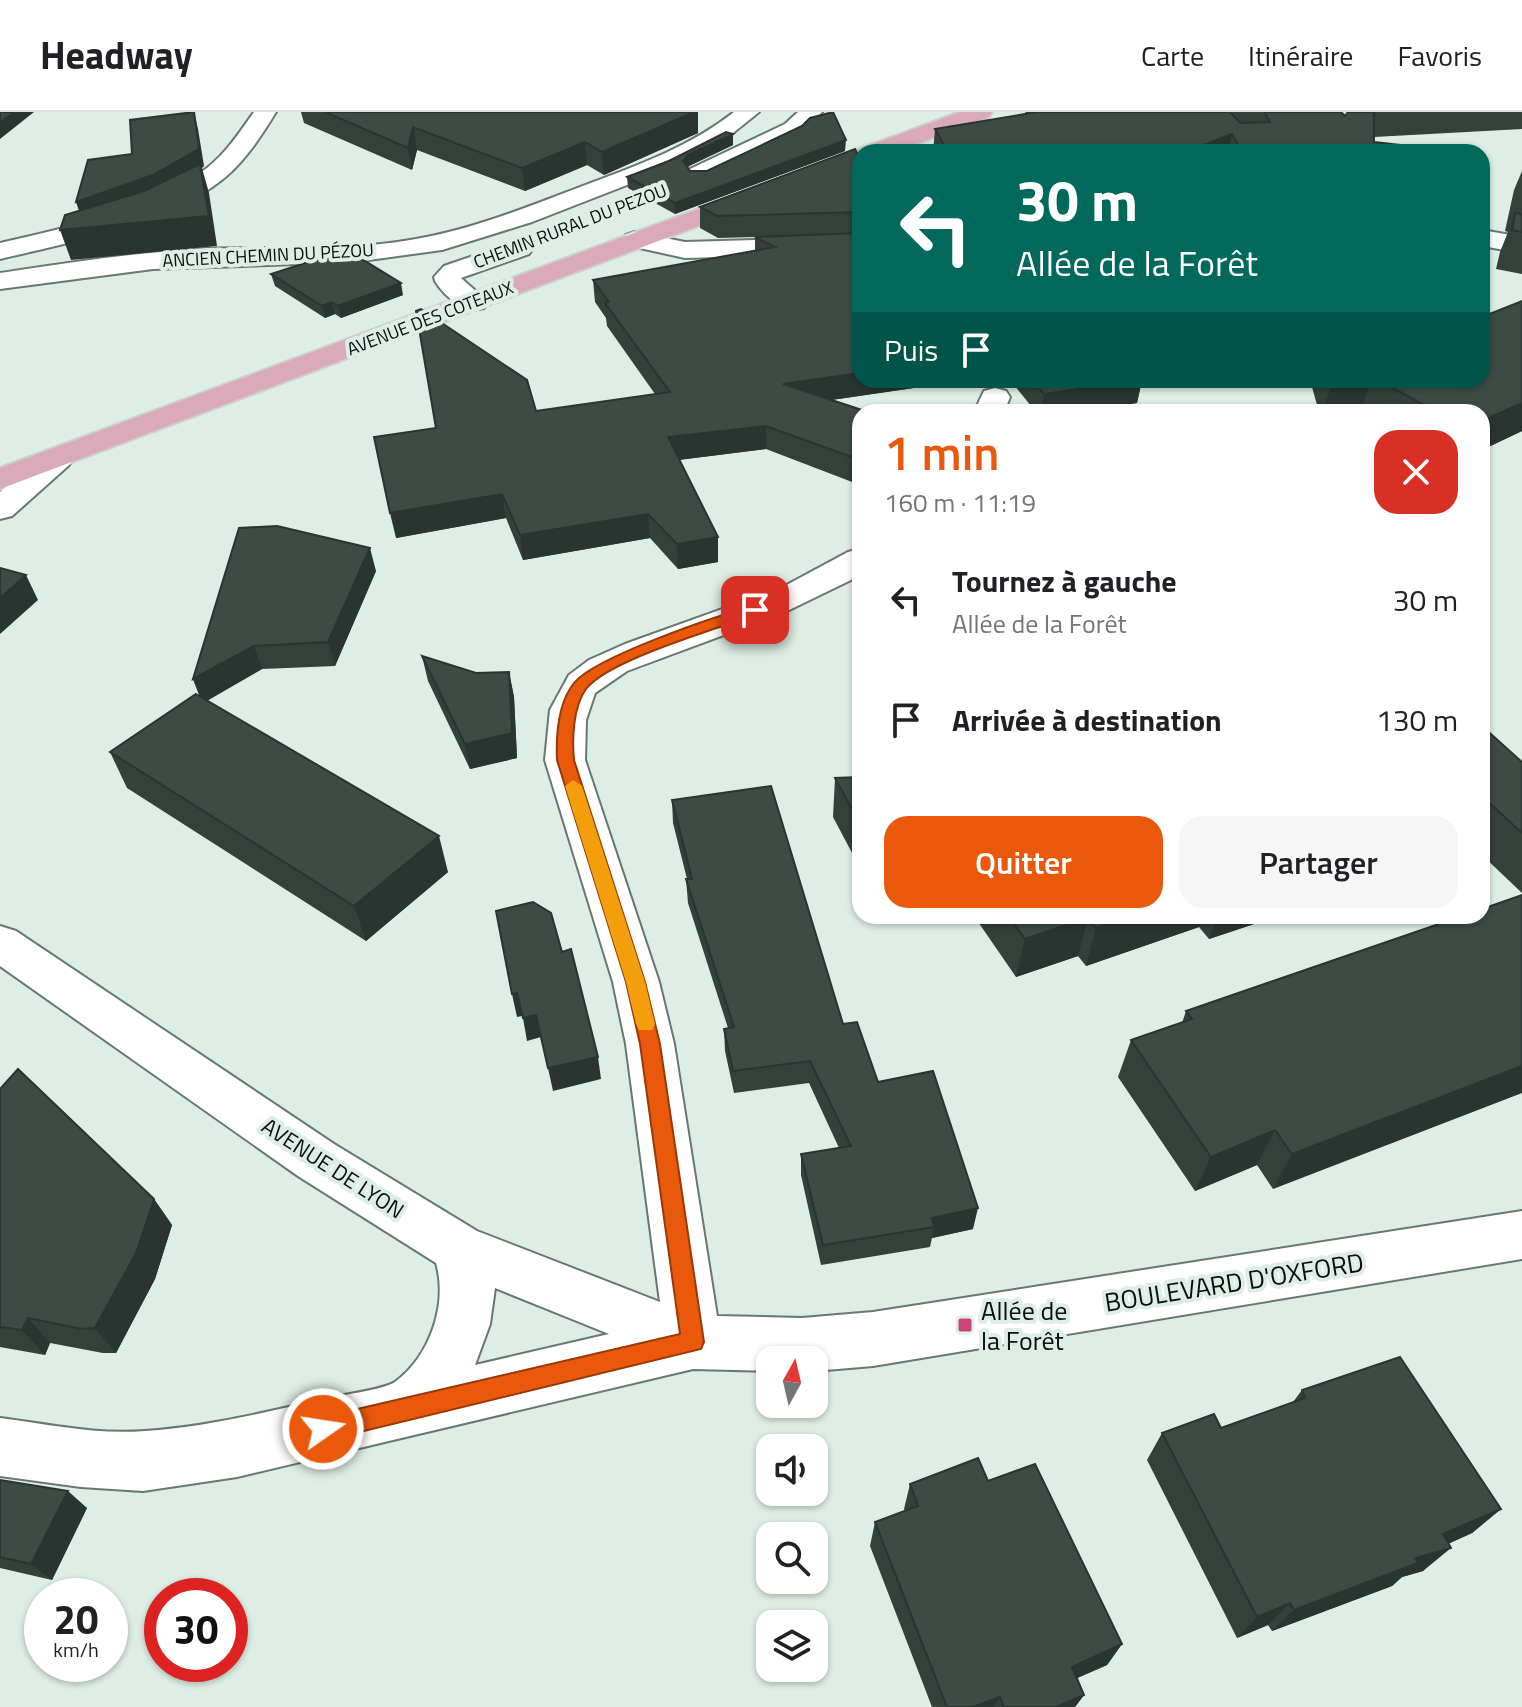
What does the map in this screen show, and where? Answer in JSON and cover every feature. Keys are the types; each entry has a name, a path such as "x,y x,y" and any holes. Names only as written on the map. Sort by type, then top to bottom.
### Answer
{"main road":[{"path":"895,144 981,112"},
{"name":"AVENUE DES COTEAUX","path":"0,479 852,160"}],"street":[{"path":"0,251 121,216 194,186 245,144 265,112"},
{"name":"ANCIEN CHEMIN DU PÉZOU","path":"0,281 128,263 205,257 333,255 439,243 510,223 628,177 727,130 748,112"},
{"name":"CHEMIN RURAL DU PEZOU","path":"669,188 793,129 811,112"},
{"name":"CHEMIN RURAL DU PEZOU","path":"474,302 447,277 453,272 549,238"},
{"path":"1490,239 1522,245"},
{"path":"635,240 685,250 852,245"},
{"path":"0,509 57,459"},
{"path":"693,1342 650,1044 636,982 565,760 564,740 571,707 580,686 619,660 809,590 852,564"},
{"name":"AVENUE DE LYON","path":"0,943 316,1160 458,1248 693,1342"},
{"name":"BOULEVARD D'OXFORD","path":"0,1447 81,1458 143,1461 237,1448 693,1342 802,1345 873,1339 1522,1235"},
{"path":"409,1409 447,1364 462,1324 469,1284 458,1248"}],"building":[{"path":"0,112 14,112 0,123"},
{"path":"194,112 199,149 153,175 76,202 88,160 132,154 130,120"},
{"path":"325,112 694,112 602,152 585,142 522,168 413,127 408,148"},
{"path":"833,112 846,140 675,203 627,177 669,161 726,132 733,134 688,155 683,161 690,171 707,171 802,126 810,118"},
{"path":"1037,112 1230,112 1240,123 1270,122 1264,112 1341,112 1345,116 1348,112 1374,112 1374,142 1392,144 1238,144 1232,134 1206,144 943,144 935,129"},
{"path":"852,150 852,212 717,216 700,207"},
{"path":"200,164 209,216 60,230 65,215 144,191"},
{"path":"1515,213 1522,214 1522,232 1512,230"},
{"path":"852,233 852,374 783,384 852,407 852,457 766,426 668,437 718,537 677,544 648,514 520,535 502,494 390,513 374,437 436,428 416,311 421,309 527,380 536,411 670,392 605,303 609,302 593,280 775,247 755,237"},
{"path":"352,253 401,283 338,306 332,302 322,306 271,274 333,254"},
{"path":"1522,301 1522,403 1490,417 1490,404 1422,404 1393,388 1490,388 1490,314"},
{"path":"1039,388 1084,388 1044,394"},
{"path":"277,526 370,548 328,642 254,646 193,679 239,528"},
{"path":"0,568 26,575 0,598"},
{"path":"422,656 476,673 509,672 512,733 465,744"},
{"path":"196,694 439,836 354,906 110,752"},
{"path":"1490,733 1522,762 1522,833 1490,803"},
{"path":"852,777 852,809 835,778"},
{"path":"771,786 843,1024 857,1022 878,1082 933,1071 978,1208 932,1218 934,1227 823,1245 801,1154 851,1146 810,1061 733,1071 724,1029 734,1027 686,879 692,879 672,800"},
{"path":"1522,895 1522,1066 1292,1154 1275,1130 1211,1157 1131,1040 1192,1019 1186,1011 1439,924 1490,924 1490,906"},
{"path":"533,902 551,913 562,952 571,949 598,1057 548,1068 536,1015 523,1018 517,993 512,994 496,911"},
{"path":"1014,924 1070,924 1025,939"},
{"path":"18,1069 154,1199 136,1253 95,1328 82,1329 28,1318 22,1330 0,1327 0,1089"},
{"path":"1400,1357 1501,1509 1443,1534 1451,1548 1415,1558 1418,1563 1294,1610 1290,1603 1257,1617 1162,1433 1214,1414 1221,1428 1305,1398 1302,1390"},
{"path":"978,1458 988,1481 1035,1464 1122,1644 1072,1667 1084,1695 1056,1707 1004,1707 1000,1697 973,1707 947,1707 875,1522 918,1506 910,1484"},
{"path":"0,1480 68,1491 31,1564 0,1557"}],"slow traffic":[{"path":"573,786 636,982 645,1024"}],"place":[{"name":"Allée de la Forêt","path":"965,1325"}],"route":[{"path":"323,1429 693,1342 650,1044 636,982 565,760 564,740 571,707 580,686 595,673 619,660 755,610"}]}
